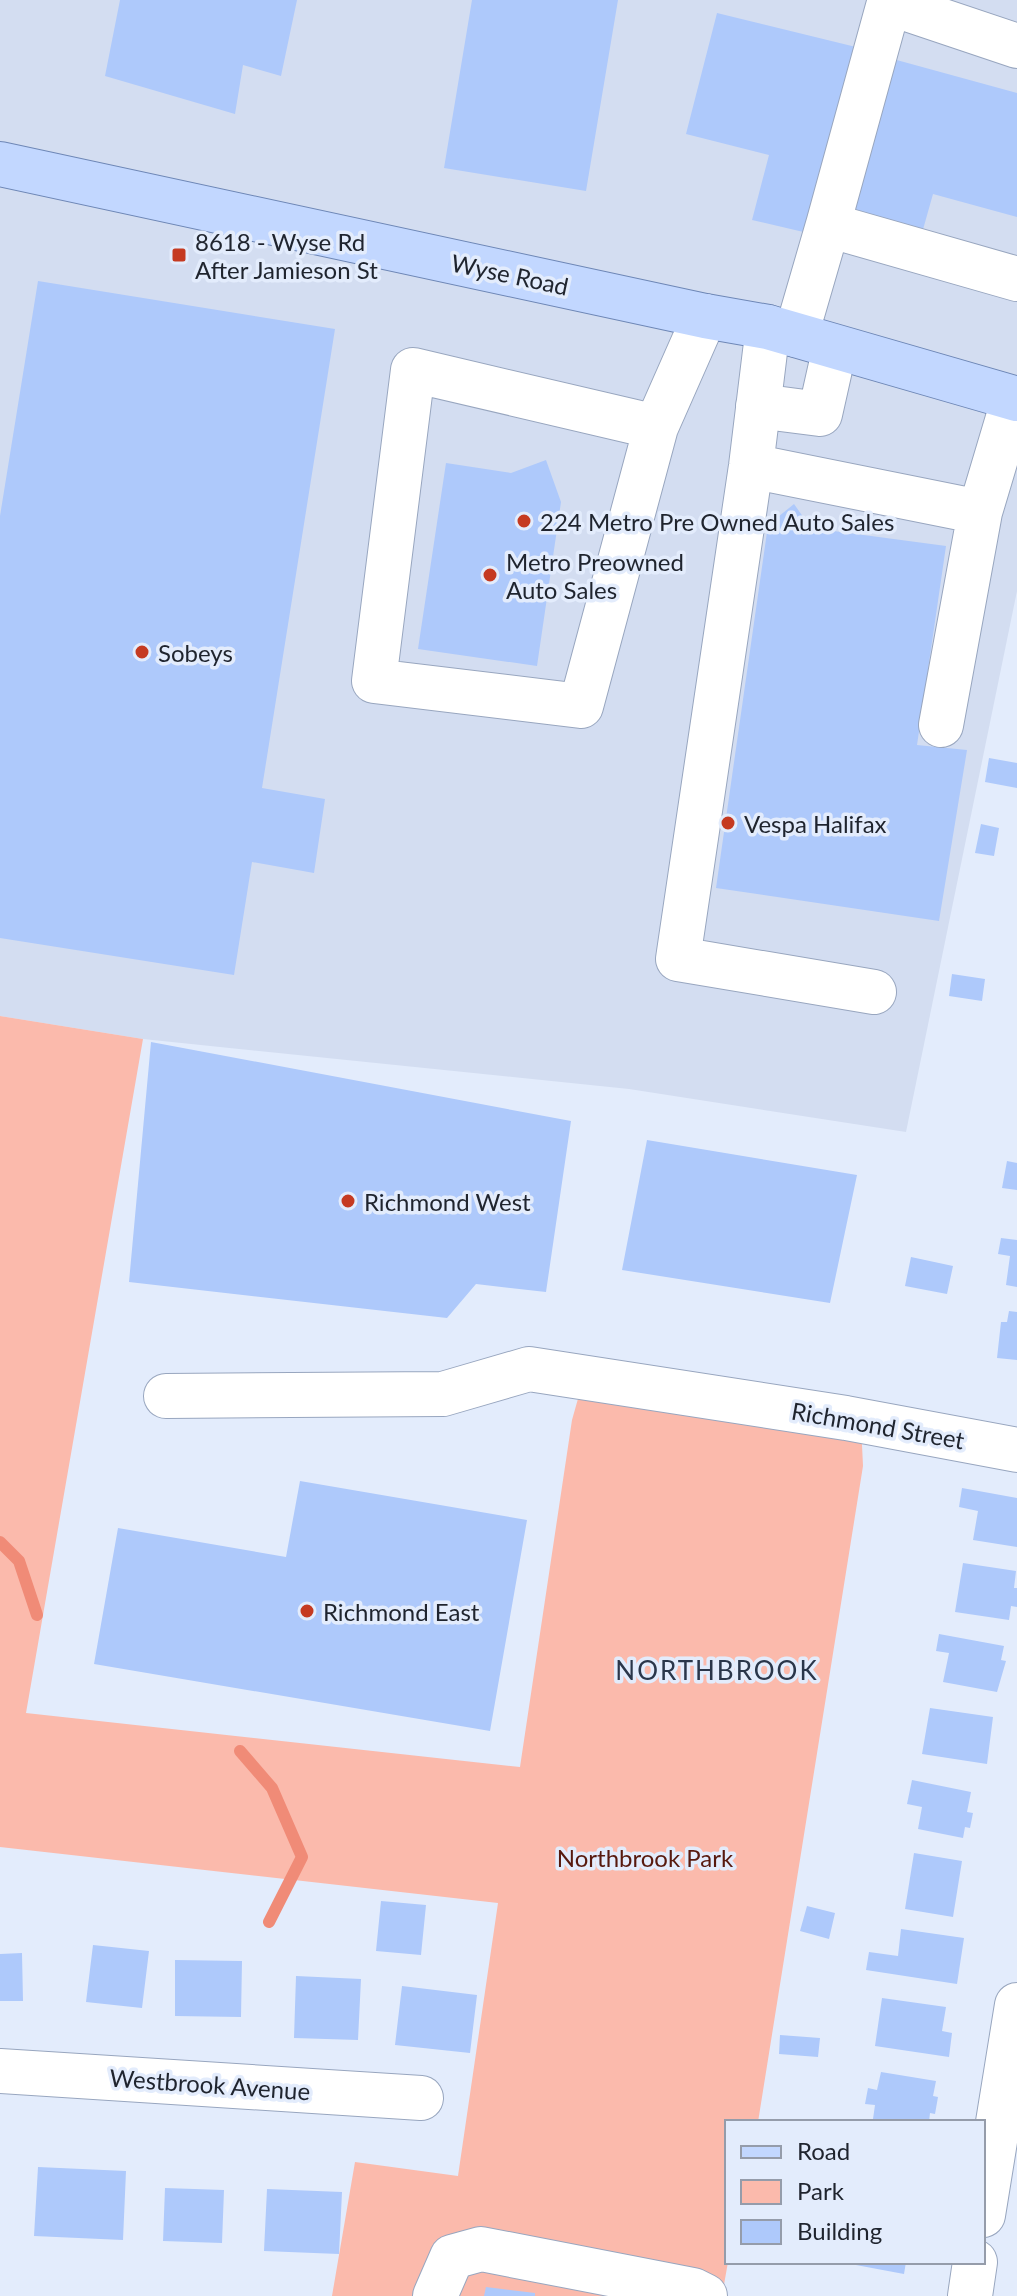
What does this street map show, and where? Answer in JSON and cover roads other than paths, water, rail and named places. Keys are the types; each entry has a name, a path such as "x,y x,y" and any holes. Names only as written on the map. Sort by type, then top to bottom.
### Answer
{"main road":[{"name":"Wyse Road","path":"0,164 800,336 1016,399"}],"street":[{"path":"874,992 678,959 758,406 800,336 889,3 994,27"},
{"path":"828,225 1017,279"},
{"path":"656,427 413,370 374,681 581,706 656,427 705,316"},
{"path":"758,406 820,414 800,336"},
{"path":"941,725 980,512 1016,399"},
{"path":"751,466 980,512"},
{"name":"Richmond Street","path":"166,1396 443,1394 529,1369 896,1426 1017,1450"},
{"path":"985,2203 1017,2005"},
{"name":"Westbrook Avenue","path":"0,2071 421,2098"},
{"path":"435,2296 452,2257 481,2249 693,2290 705,2296"},
{"path":"970,2296 975,2264"}],"waterway":[{"path":"0,1542 19,1561 37,1615"},
{"path":"240,1751 272,1788 302,1857 269,1922"}],"place":[{"name":"8618 - Wyse Rd After Jamieson St","path":"179,255"},
{"name":"224 Metro Pre Owned Auto Sales","path":"524,521"},
{"name":"Metro Preowned Auto Sales","path":"490,575"},
{"name":"Sobeys","path":"142,652"},
{"name":"Vespa Halifax","path":"728,823"},
{"name":"Richmond West","path":"348,1201"},
{"name":"Richmond East","path":"307,1611"}],"district":[{"name":"NORTHBROOK","path":"717,1670"}],"park label":[{"name":"Northbrook Park","path":"645,1857"}]}
